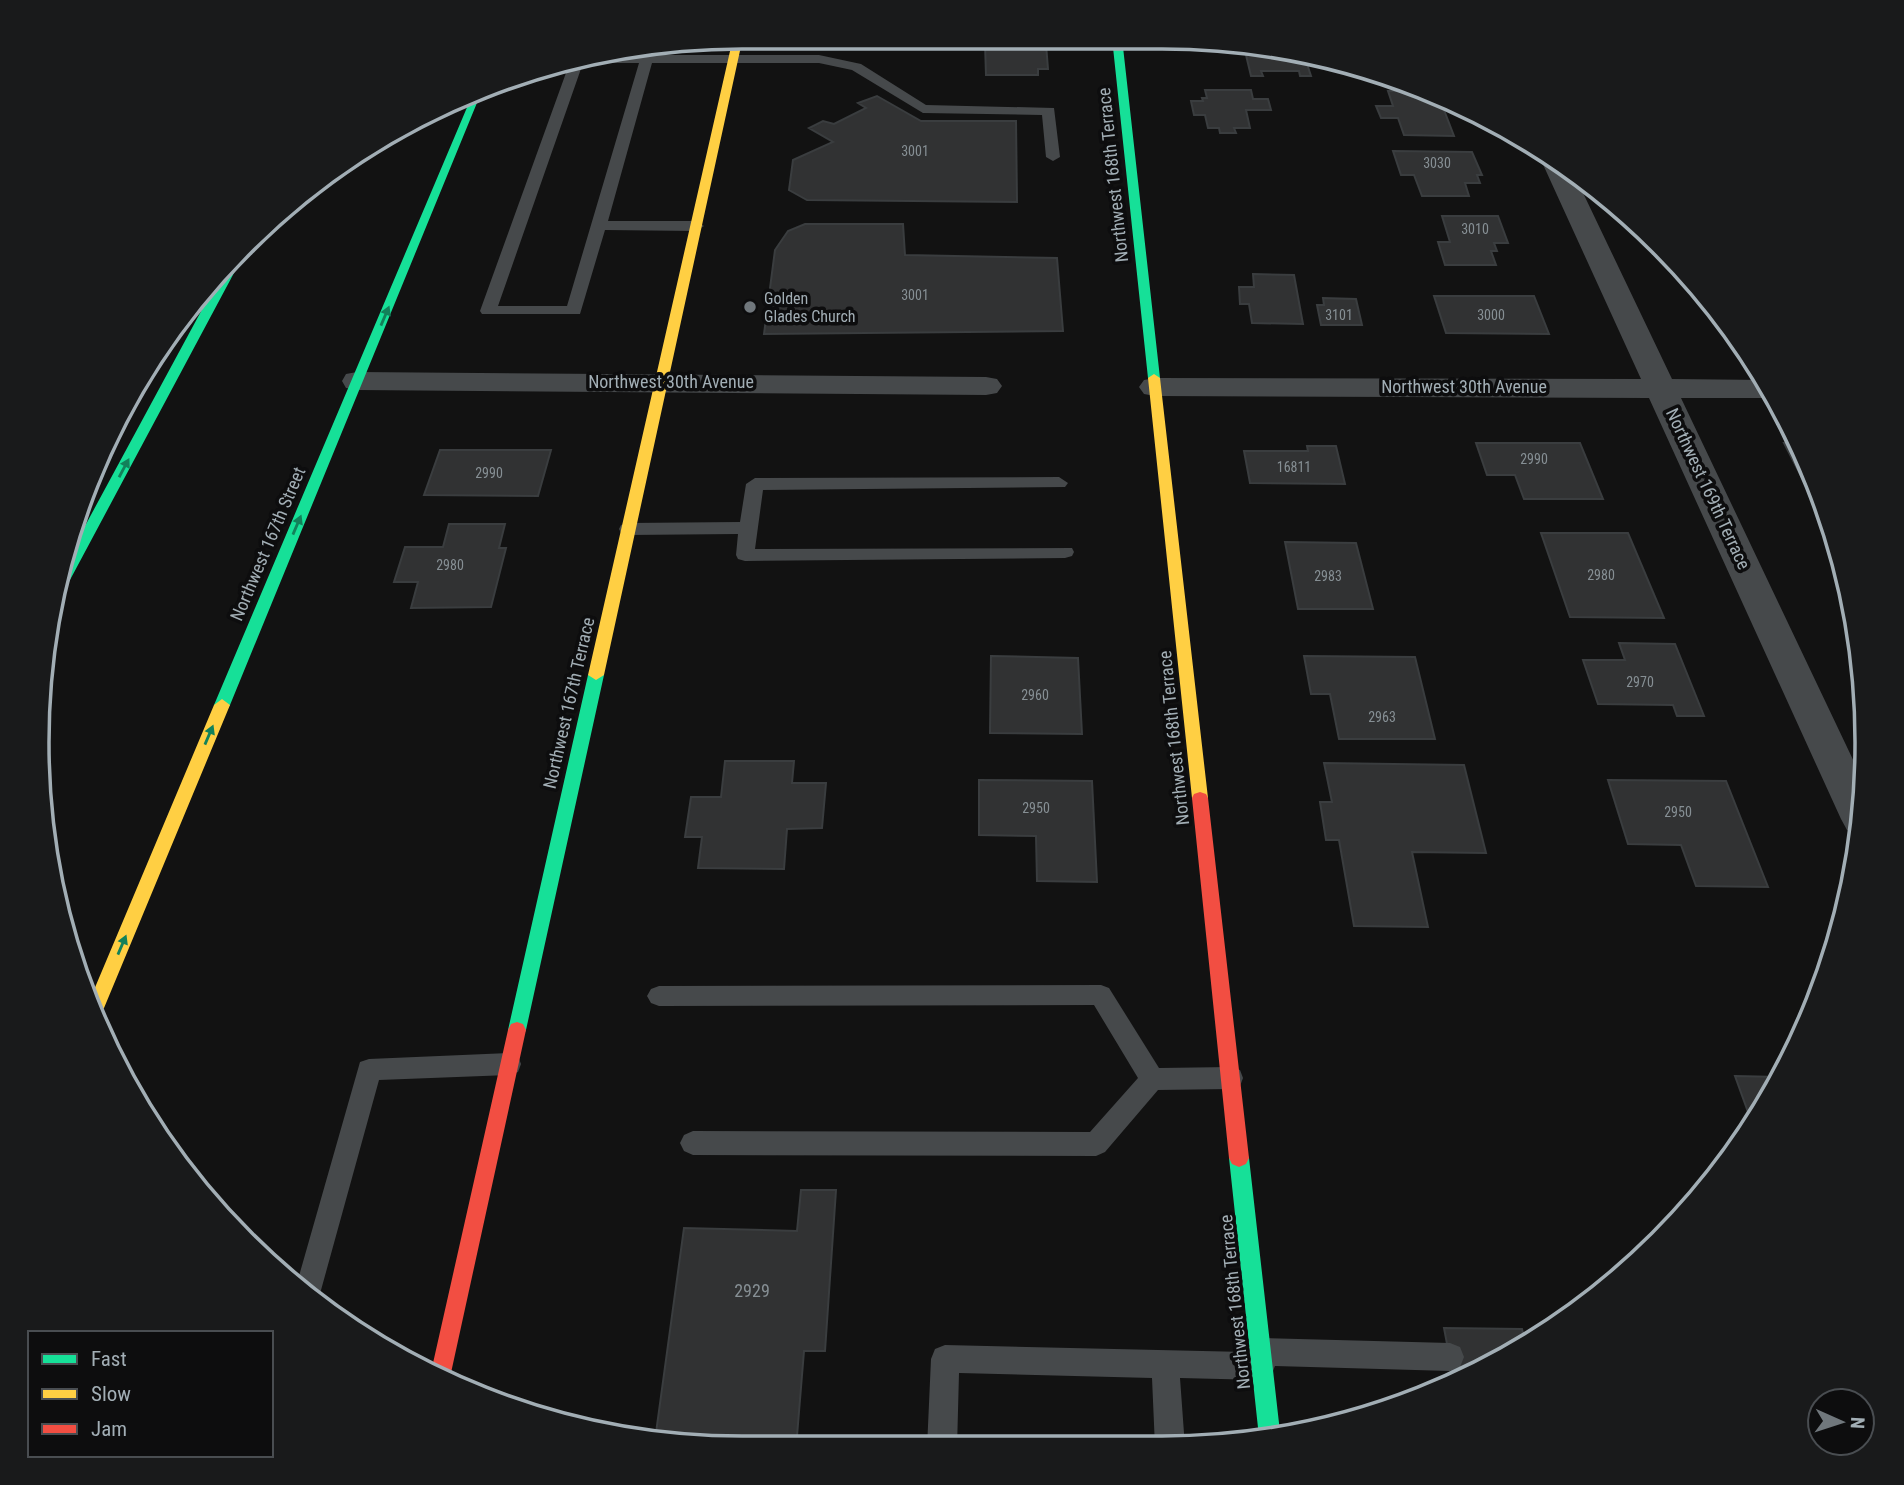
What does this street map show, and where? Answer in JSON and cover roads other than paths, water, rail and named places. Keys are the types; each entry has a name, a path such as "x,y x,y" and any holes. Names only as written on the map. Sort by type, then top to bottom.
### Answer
{"main road":[{"name":"Northwest 167th Terrace","path":"442,1367 735,49"},
{"name":"Northwest 168th Terrace","path":"1118,49 1268,1427"},
{"name":"Northwest 167th Street","path":"99,999 473,104"},
{"path":"74,559 222,284"}],"street":[{"name":"Northwest 169th Terrace","path":"1562,176 1853,801"},
{"name":"Northwest 30th Avenue","path":"357,381 986,386"},
{"name":"Northwest 30th Avenue","path":"1155,387 1758,389"}],"lane":[{"path":"626,59 819,59 856,67 923,109 1049,111 1053,157"},
{"path":"574,70 488,311 574,311 647,59"},
{"path":"598,226 696,226"},
{"path":"1059,483 755,484 744,555 1065,552"},
{"path":"628,529 748,528"},
{"path":"659,996 1101,995 1152,1079"},
{"path":"310,1285 369,1070 509,1064"},
{"path":"693,1143 1096,1143 1152,1079 1231,1078"},
{"path":"942,1436 945,1359 1164,1364 1261,1359 1450,1357"},
{"path":"1164,1364 1169,1436"}],"place":[{"name":"Golden Glades Church","path":"750,307"}]}
